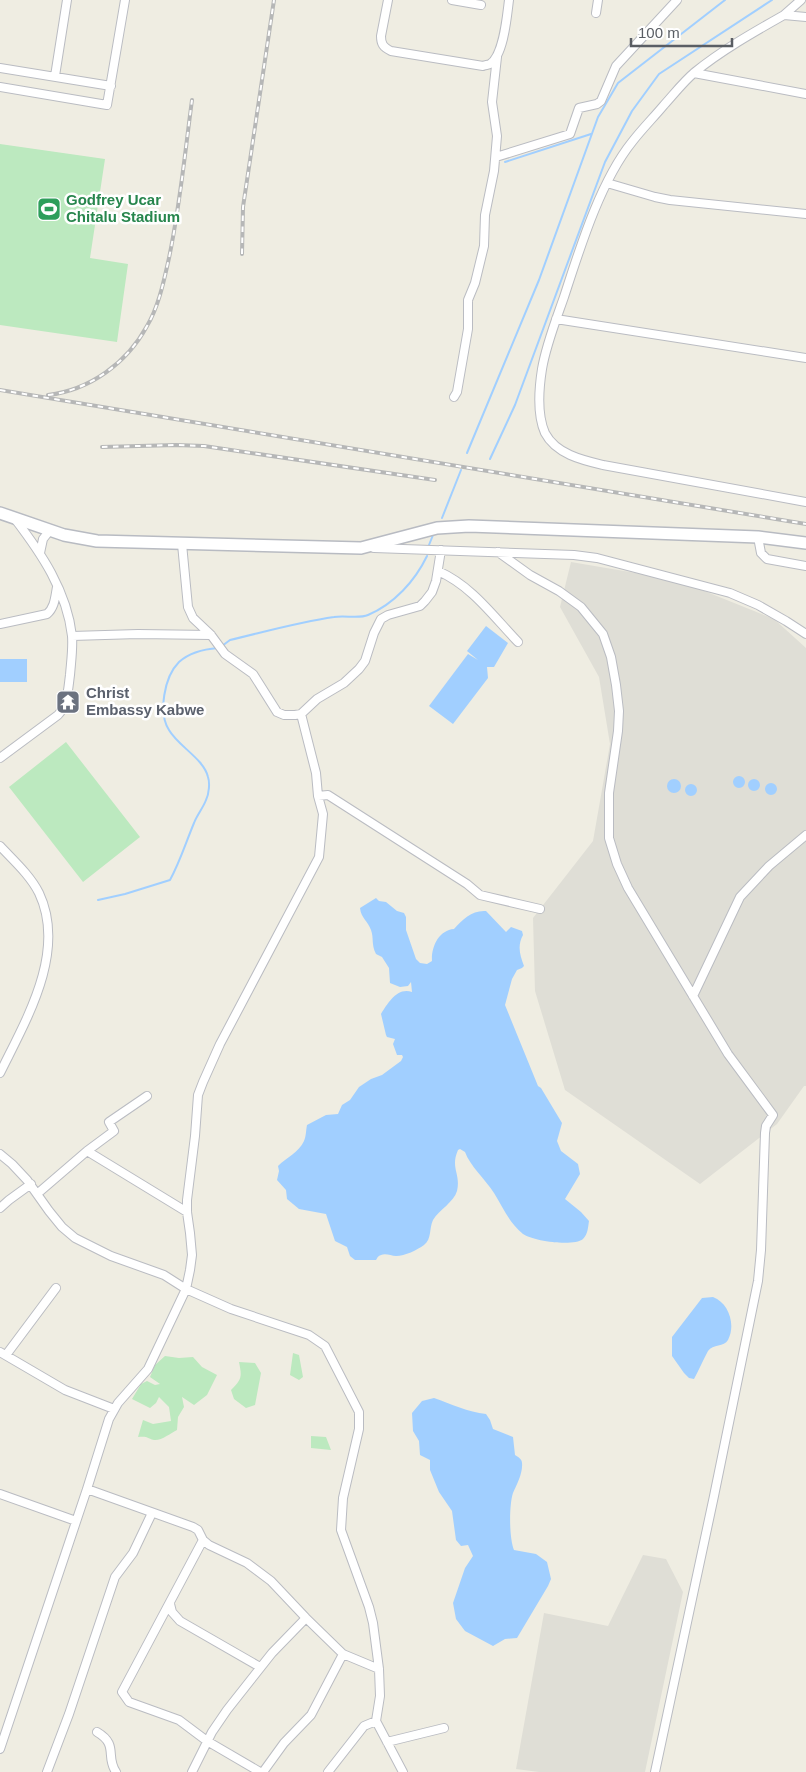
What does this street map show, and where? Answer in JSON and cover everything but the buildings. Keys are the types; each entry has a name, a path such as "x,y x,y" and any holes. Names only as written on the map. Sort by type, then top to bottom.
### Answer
{"street":[{"path":"55,76 67,0"},
{"path":"0,87 108,104 125,0"},
{"path":"388,0 381,36 381,41 385,48 391,51 483,66 490,64 497,57"},
{"path":"452,0 480,5"},
{"path":"454,397 457,392 468,329 468,300 484,246 485,215 496,156 497,136 492,102 497,57 509,0"},
{"path":"596,13 598,0"},
{"path":"496,156 570,134 579,108 598,104 601,101 616,66 677,0"},
{"path":"801,0 784,15 694,73 632,142 607,183 578,253 542,368 539,393 545,431 551,441 563,451 578,459 806,502"},
{"path":"784,15 806,17"},
{"path":"0,68 111,86"},
{"path":"694,73 806,94"},
{"path":"607,183 670,200 806,214"},
{"path":"556,319 806,358"},
{"path":"0,513 64,535 97,541 441,550 574,555 597,558 730,593 786,620 806,634"},
{"path":"0,758 58,715 62,710 68,691 72,652 72,636 57,583 40,553 14,517"},
{"path":"361,548 437,528 469,526 758,537 806,543"},
{"path":"40,553 43,539 50,530"},
{"path":"758,537 761,553 767,559 806,566"},
{"path":"182,544 188,607 193,618 213,638 225,654 253,674 277,712 284,715 301,714 317,698 344,683 359,669 365,661 374,633 381,619 388,615 420,606 425,601 432,592 441,550"},
{"path":"498,552 581,607 603,634 614,676 619,711 609,793 609,838 617,864 628,888 728,1054 773,1115 766,1126 765,1133 761,1250 758,1281 655,1772"},
{"path":"438,571 462,584 518,642"},
{"path":"0,624 48,614 55,602 57,583"},
{"path":"72,636 138,634 213,638"},
{"path":"0,1749 109,1419 114,1409 148,1369 186,1289 192,1255 187,1212 198,1095 202,1082 220,1044 319,857 323,814 318,796 316,773 301,714"},
{"path":"318,796 328,795 480,895 540,909"},
{"path":"693,996 740,897 769,866 806,835"},
{"path":"0,846 24,872 38,892 45,916 48,950 42,980 30,1011 0,1073"},
{"path":"37,1194 87,1151 114,1131 110,1122 147,1096"},
{"path":"87,1151 187,1212"},
{"path":"0,1154 31,1184 62,1227 75,1238 111,1256 164,1275 186,1289 231,1309 309,1335 325,1346 359,1412 359,1429 342,1498 341,1530 369,1607 379,1669 380,1696 376,1721 403,1772"},
{"path":"0,1208 31,1184"},
{"path":"56,1288 3,1353 65,1390 114,1409"},
{"path":"87,1490 198,1530 203,1540 247,1563 271,1581 343,1654 379,1669"},
{"path":"0,1494 76,1521"},
{"path":"47,1772 69,1714 115,1577 133,1552 152,1513"},
{"path":"203,1540 122,1692 129,1702 179,1720 207,1741 262,1772 284,1743 311,1715 343,1654"},
{"path":"170,1604 172,1612 180,1620 260,1667"},
{"path":"192,1772 207,1741 228,1710 260,1667 306,1618"},
{"path":"328,1772 364,1726 369,1722 376,1721"},
{"path":"387,1742 444,1728"},
{"path":"97,1732 105,1736 110,1744 111,1764 116,1772"}],"shaded area":[{"path":"571,562 677,580 774,619 806,648 806,1086 804,1086 777,1124 700,1184 565,1090 535,991 533,918 593,841 610,744 599,677 560,607"},
{"path":"643,1555 666,1559 683,1592 645,1772 539,1772 516,1769 544,1613 608,1626"}],"green space":[{"name":"Godfrey Ucar Chitalu Stadium","path":"0,144 105,159 90,258 128,264 117,342 0,325"},
{"path":"66,742 140,837 83,882 9,787"},
{"path":"293,1353 299,1355 303,1377 299,1380 290,1375"},
{"path":"165,1356 193,1357 202,1367 217,1375 207,1395 194,1405 182,1397 184,1407 178,1417 177,1430 157,1440 138,1437 143,1420 153,1424 171,1421 169,1407 159,1397 150,1408 132,1399 141,1384 147,1381 155,1385 160,1384 150,1377 155,1365"},
{"path":"239,1362 255,1363 261,1373 255,1405 246,1408 234,1399 231,1390 240,1378"},
{"path":"311,1436 326,1437 331,1450 311,1448"}],"water":[{"path":"486,626 508,643 494,667 487,667 488,678 453,724 429,706 468,654 478,660 467,651"},
{"path":"0,659 27,659 27,682 0,682"},
{"path":"739,776 745,782 739,788 733,782"},
{"path":"674,779 679,781 681,786 679,791 674,793 669,791 667,786 669,781"},
{"path":"754,779 760,785 754,791 748,785"},
{"path":"771,783 777,789 771,795 765,789"},
{"path":"691,784 697,790 691,796 685,790"},
{"path":"376,898 379,901 386,902 397,911 404,913 406,917 406,930 416,959 420,963 427,964 432,961 433,950 437,940 444,932 454,929 464,919 476,912 486,911 506,932 511,927 522,931 520,950 524,966 517,970 512,979 505,1005 538,1086 562,1123 557,1141 561,1151 578,1164 580,1174 565,1199 589,1221 587,1233 583,1239 571,1243 562,1243 535,1239 523,1234 510,1220 494,1193 470,1162 465,1152 460,1149 458,1150 455,1162 458,1185 455,1195 433,1220 427,1243 403,1255 383,1254 376,1260 355,1260 350,1256 347,1247 335,1241 326,1214 299,1209 287,1199 286,1190 277,1180 278,1166 302,1145 307,1125 326,1115 338,1114 342,1105 350,1100 359,1087 371,1079 382,1075 401,1061 403,1057 402,1055 397,1055 393,1044 395,1039 387,1037 381,1014 397,994 407,991 412,992 411,982 408,986 400,987 390,983 389,968 382,957 376,954 374,950 371,930 360,908"},
{"path":"713,1297 719,1300 727,1309 731,1321 730,1334 726,1342 708,1351 694,1379 689,1378 672,1356 672,1337 702,1298"},
{"path":"434,1398 466,1410 486,1414 493,1429 513,1437 515,1455 521,1460 522,1471 513,1493 511,1505 510,1530 512,1545 514,1550 536,1554 547,1562 551,1579 517,1638 505,1639 493,1646 465,1631 456,1619 453,1603 465,1568 473,1556 468,1545 461,1546 456,1540 452,1511 439,1492 430,1470 430,1460 420,1455 419,1441 413,1431 412,1413 422,1401"}],"waterway":[{"path":"467,453 539,280 598,117 618,83 725,0"},
{"path":"490,459 515,405 605,162 632,111 659,74 772,0"},
{"path":"505,162 591,134"},
{"path":"442,518 461,470"},
{"path":"429,545 433,535"},
{"path":"222,646 230,640 282,627 338,617 368,615 386,605 403,591 427,556"},
{"path":"98,900 170,880 174,873 195,820 207,798 209,782 206,770 178,742 169,730 164,714 164,695 170,677 179,662 197,652 218,648"}],"railway":[{"path":"242,254 243,207 274,0"},
{"path":"48,395 63,392 93,381 118,363 139,339 155,310 161,293 173,238 192,100"},
{"path":"0,390 806,524"},
{"path":"102,447 204,446 435,480"}],"place":[{"name":"Godfrey Ucar Chitalu Stadium","path":"49,209"},
{"name":"Christ Embassy Kabwe","path":"68,702"}]}
